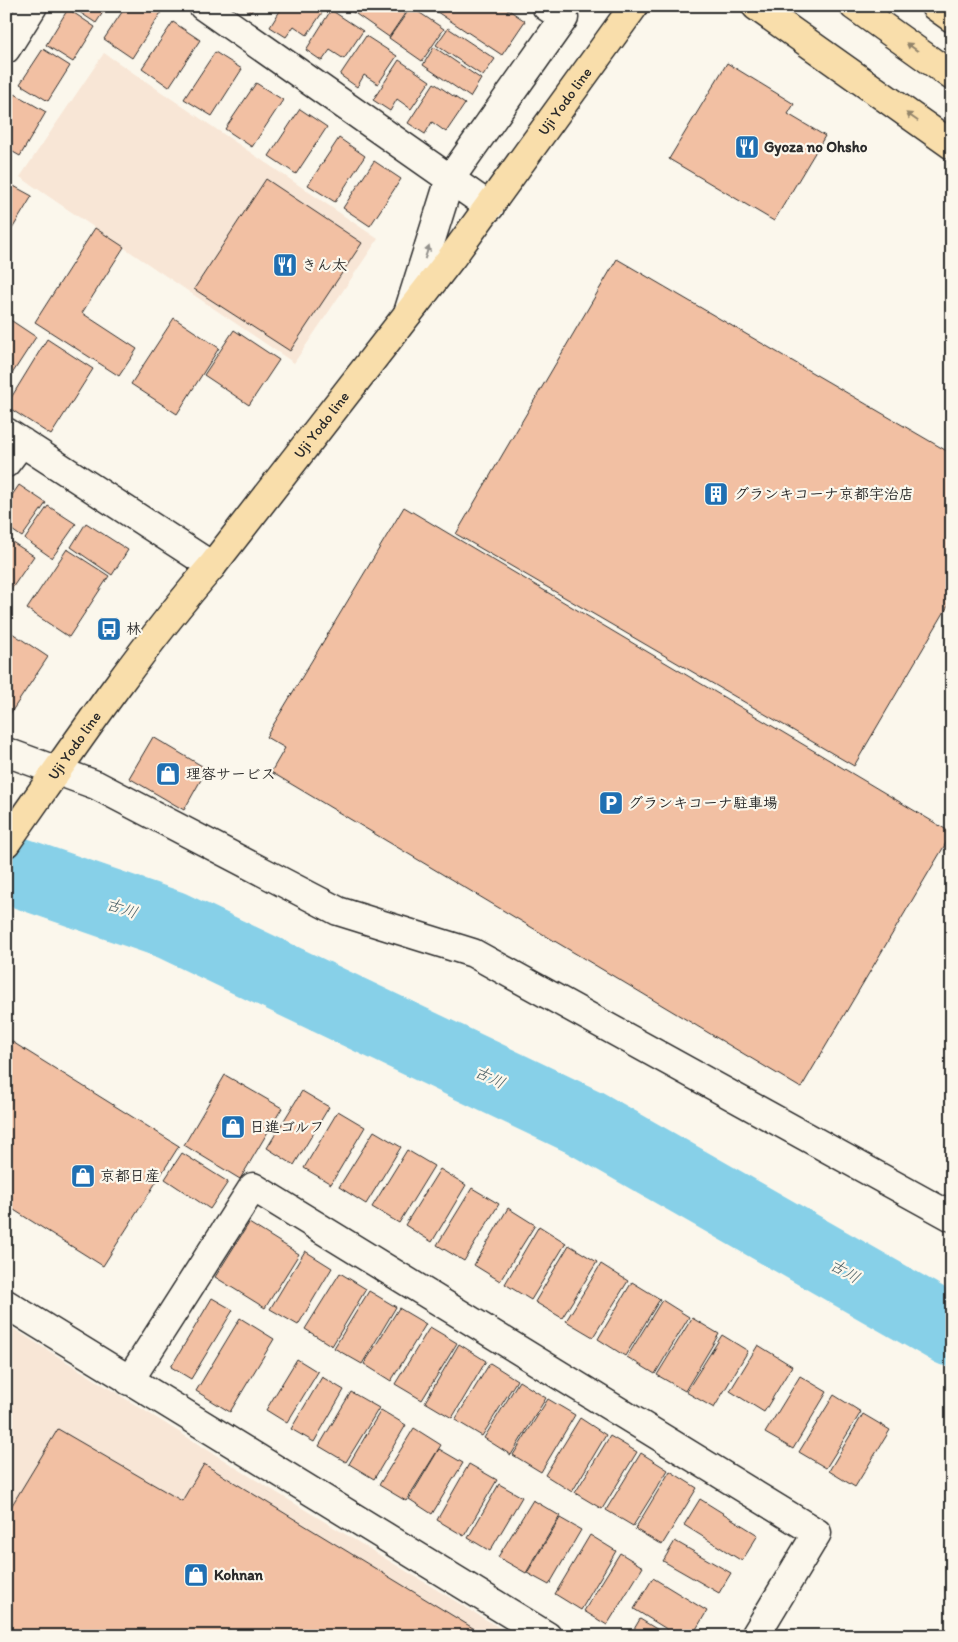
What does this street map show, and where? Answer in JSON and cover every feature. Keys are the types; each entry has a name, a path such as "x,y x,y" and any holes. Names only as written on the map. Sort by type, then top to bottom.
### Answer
{"main road":[{"name":"Uji Yodo line","path":"6,843 56,771 173,612 212,566 490,207 634,6"},
{"path":"756,6 952,145"},
{"path":"854,6 952,76"},
{"path":"935,6 952,18"}],"street":[{"path":"6,49 33,6"},
{"path":"203,6 490,207"},
{"path":"407,315 450,179 564,18 546,6"},
{"path":"11,446 212,566"},
{"path":"6,752 96,785 338,910 473,953 952,1217"},
{"path":"129,1381 253,1187 817,1533 755,1636"},
{"path":"6,1304 547,1636"}],"shaded area":[{"path":"104,53 378,239 294,363 20,177"},
{"name":"Kohnan","path":"6,1324 251,1477 513,1636 6,1636"}],"building":[{"path":"70,6 107,6 96,23"},
{"path":"126,6 155,6 162,11 132,58 104,39"},
{"path":"242,6 255,6 251,12"},
{"path":"283,6 326,7 307,35 294,26 286,37 270,27"},
{"path":"344,6 359,6 354,13"},
{"path":"362,6 410,6 389,37 356,14"},
{"path":"428,6 503,6 525,21 502,55"},
{"path":"411,7 444,29 422,61 389,38"},
{"path":"68,9 95,27 73,62 46,45"},
{"path":"331,10 363,31 344,59 330,50 322,61 306,50"},
{"path":"173,22 200,40 169,87 142,68"},
{"path":"448,28 495,59 483,76 436,45"},
{"path":"366,36 397,56 378,84 364,75 357,87 340,75"},
{"path":"434,47 481,79 470,97 423,65"},
{"path":"43,49 70,66 48,101 20,84"},
{"path":"215,52 242,69 212,116 184,99"},
{"path":"399,60 430,81 411,109 397,99 390,111 373,100"},
{"name":"Gyoza no Ohsho","path":"727,63 794,104 788,114 825,136 774,221 669,159"},
{"path":"256,83 283,100 252,147 225,129"},
{"path":"434,83 465,104 446,132 432,122 425,134 408,123"},
{"path":"15,94 46,112 20,156 6,148 6,109"},
{"path":"300,109 327,127 296,174 269,156"},
{"path":"339,138 365,156 335,202 308,185"},
{"path":"6,157 12,160 6,170"},
{"path":"374,161 401,179 370,226 343,208"},
{"path":"266,179 362,243 290,351 194,289"},
{"path":"10,184 32,196 6,239 6,190"},
{"path":"95,228 124,247 82,313 137,349 119,376 35,322"},
{"name":"グランキコーナ京都宇治店","path":"617,259 952,454 952,599 854,766 456,534"},
{"path":"6,317 36,337 8,380 6,378"},
{"path":"174,318 219,348 177,414 131,384"},
{"path":"234,330 279,360 249,405 204,375"},
{"path":"47,339 93,369 51,435 6,406"},
{"path":"19,485 46,503 22,537 6,526 6,504"},
{"path":"48,506 76,524 52,558 25,539"},
{"name":"グランキコーナ駐車場","path":"404,507 952,833 801,1088 271,772 285,748 266,737"},
{"path":"86,523 128,550 112,575 71,547"},
{"path":"6,538 34,556 6,597"},
{"path":"67,549 109,576 69,637 27,609"},
{"path":"6,629 48,657 8,717 6,716"},
{"name":"理容サービス","path":"153,737 207,769 184,810 129,778"},
{"name":"京都日産","path":"6,1038 179,1146 103,1266 6,1205"},
{"name":"日進ゴルフ","path":"225,1075 282,1108 240,1179 184,1145"},
{"path":"302,1091 329,1107 294,1165 267,1148"},
{"path":"338,1111 365,1127 331,1184 304,1168"},
{"path":"374,1131 401,1147 366,1204 339,1187"},
{"path":"407,1150 434,1166 399,1223 372,1207"},
{"path":"182,1153 228,1182 210,1209 165,1179"},
{"path":"440,1169 466,1185 432,1242 405,1225"},
{"path":"472,1188 499,1204 464,1261 437,1245"},
{"path":"508,1208 535,1225 500,1281 474,1265"},
{"path":"249,1223 299,1254 265,1308 215,1277"},
{"path":"539,1226 566,1243 531,1300 505,1284"},
{"path":"569,1245 597,1262 562,1318 535,1302"},
{"path":"305,1251 332,1268 298,1325 270,1309"},
{"path":"601,1264 628,1281 593,1337 566,1321"},
{"path":"340,1273 366,1289 332,1346 305,1329"},
{"path":"632,1282 660,1299 625,1356 598,1339"},
{"path":"369,1291 396,1307 362,1364 334,1348"},
{"path":"212,1298 233,1310 191,1379 171,1367"},
{"path":"662,1300 689,1317 655,1374 627,1357"},
{"path":"399,1308 426,1324 391,1381 364,1364"},
{"path":"240,1318 274,1339 230,1412 196,1391"},
{"path":"692,1318 719,1334 685,1391 657,1375"},
{"path":"430,1327 457,1343 422,1400 395,1384"},
{"path":"722,1335 748,1351 714,1408 686,1392"},
{"path":"459,1344 486,1361 452,1418 425,1402"},
{"path":"758,1345 792,1366 764,1412 730,1391"},
{"path":"297,1359 318,1372 287,1423 266,1410"},
{"path":"490,1363 517,1380 482,1436 455,1420"},
{"path":"800,1376 827,1392 793,1449 765,1433"},
{"path":"322,1377 344,1390 314,1442 291,1429"},
{"path":"519,1381 546,1398 511,1455 484,1438"},
{"path":"351,1392 379,1408 346,1462 319,1446"},
{"path":"834,1395 861,1412 826,1468 799,1452"},
{"path":"548,1399 575,1415 541,1472 513,1455"},
{"path":"381,1410 406,1425 374,1479 349,1464"},
{"path":"863,1414 890,1430 855,1487 829,1471"},
{"path":"580,1418 606,1435 572,1492 545,1475"},
{"path":"414,1428 441,1445 406,1501 379,1485"},
{"name":"Kohnan","path":"58,1429 182,1501 204,1464 486,1636 6,1636 6,1515"},
{"path":"610,1436 637,1452 602,1509 575,1493"},
{"path":"439,1449 463,1463 432,1514 409,1499"},
{"path":"641,1453 668,1470 633,1526 606,1510"},
{"path":"469,1464 497,1480 464,1536 437,1520"},
{"path":"670,1471 697,1488 662,1545 635,1529"},
{"path":"499,1484 522,1497 490,1551 468,1538"},
{"path":"700,1499 758,1535 742,1561 684,1525"},
{"path":"533,1500 560,1516 526,1573 498,1557"},
{"path":"560,1518 581,1530 549,1585 527,1573"},
{"path":"590,1535 616,1551 581,1610 555,1594"},
{"path":"675,1541 731,1573 719,1593 663,1561"},
{"path":"620,1553 643,1567 607,1625 584,1611"},
{"path":"653,1578 707,1611 692,1636 678,1636 634,1609"},
{"path":"640,1619 668,1636 630,1636"}],"waterway":[{"name":"古川","path":"6,868 171,925 584,1122 952,1332"}],"place":[{"name":"Gyoza no Ohsho","path":"747,147"},
{"name":"きん太","path":"285,265"},
{"name":"グランキコーナ京都宇治店","path":"716,494"},
{"name":"林","path":"109,629"},
{"name":"理容サービス","path":"168,774"},
{"name":"グランキコーナ駐車場","path":"611,803"},
{"name":"日進ゴルフ","path":"233,1127"},
{"name":"京都日産","path":"83,1176"},
{"name":"Kohnan","path":"196,1575"}]}
